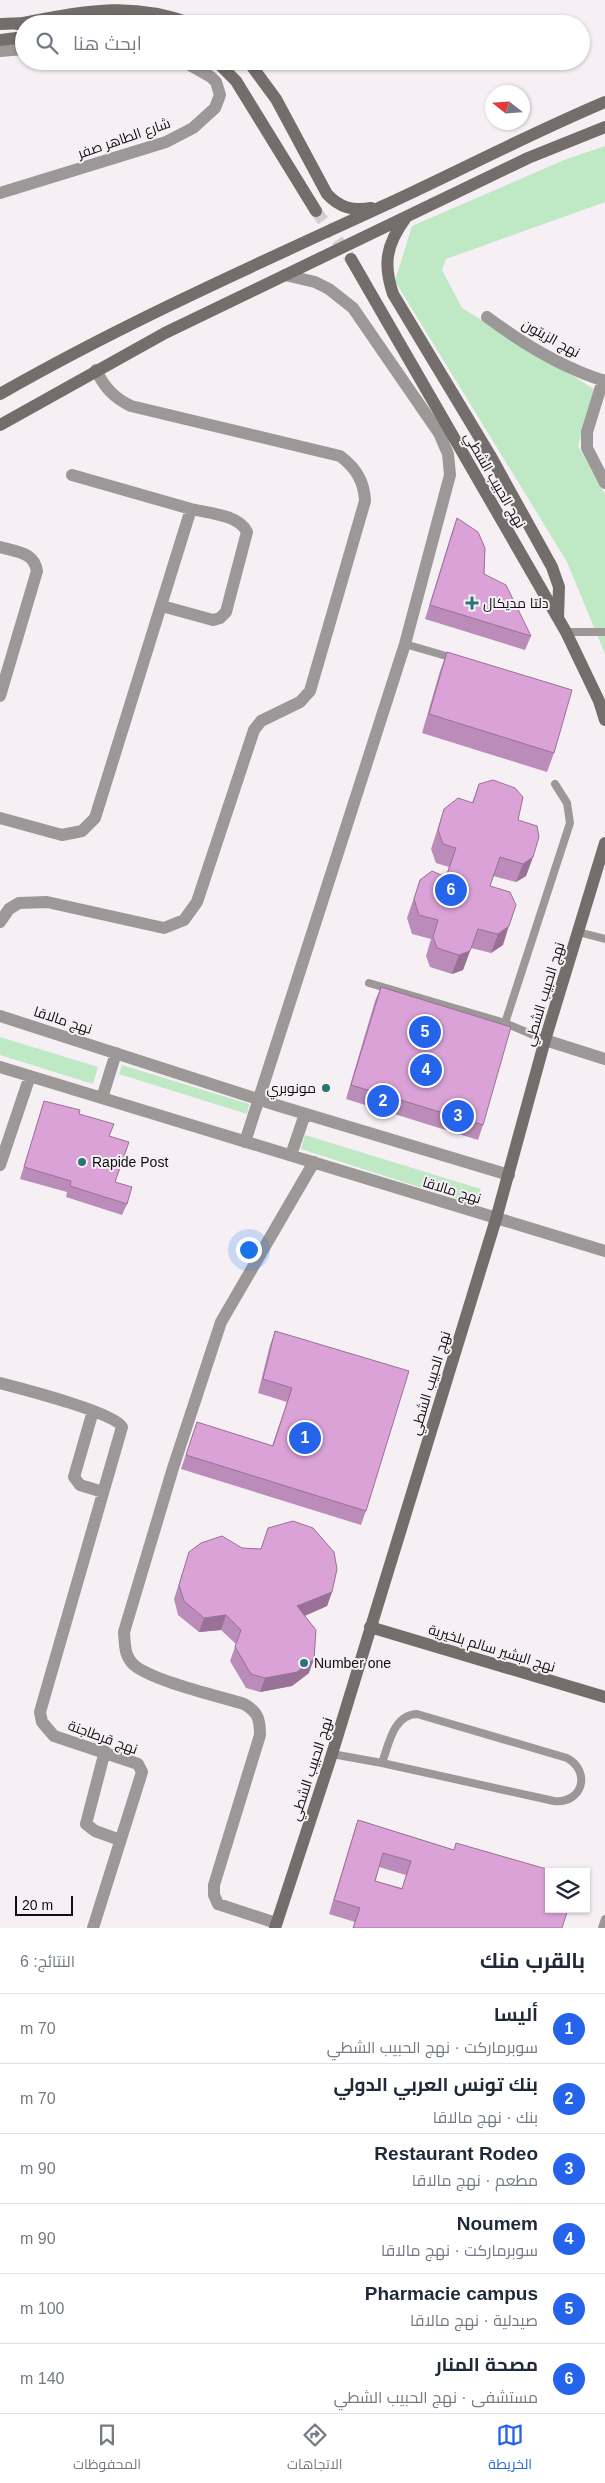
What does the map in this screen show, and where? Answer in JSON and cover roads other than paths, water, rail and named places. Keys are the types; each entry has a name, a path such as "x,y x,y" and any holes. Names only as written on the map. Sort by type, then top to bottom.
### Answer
{"street":[{"path":"63,15 84,11 128,8 150,10 165,15"},
{"path":"0,24 15,24"},
{"path":"0,40 15,38"},
{"path":"0,51 15,50"},
{"name":"شارع الطاهر صفر","path":"0,193 166,142 193,128 215,108 220,95 216,82 199,70"},
{"path":"225,70 236,81 316,211"},
{"path":"255,70 276,99 327,194 333,201 341,206 359,210 386,205"},
{"path":"0,394 159,309 386,205 544,128 605,102"},
{"path":"0,425 165,333 528,158 605,127"},
{"path":"406,217 397,230 387,255 387,276 393,294 490,456 552,567 560,597 558,618"},
{"name":"نهج الحبيب الشطي","path":"350,259 566,632 599,701 605,720"},
{"path":"245,1142 405,644 450,475 448,454 439,433 353,308 342,297 322,285 301,277 285,275"},
{"name":"نهج الزيتون","path":"487,317 548,355 582,373 604,380 601,401 587,432 587,448 605,484"},
{"path":"0,922 9,909 19,903 47,902 164,928 184,920 197,902 254,730 261,721 300,702 310,690 365,501 365,487 353,466 340,456 131,406 122,402 107,389 96,370"},
{"path":"72,475 233,519 244,526 248,532 226,612 220,618 213,620 162,606"},
{"path":"0,818 62,834 82,831 95,818 191,509"},
{"path":"0,547 29,554 36,561 38,571 0,696"},
{"name":"نهج الحبيب الشطي","path":"275,1926 332,1754 496,1219 545,1040 605,844"},
{"name":"نهج مالاقا","path":"0,1016 260,1100 509,1175"},
{"path":"545,1040 605,1058"},
{"path":"102,1098 116,1054"},
{"name":"نهج مالاقا","path":"0,1067 605,1251"},
{"path":"0,1165 30,1076"},
{"path":"291,1155 305,1114"},
{"path":"275,1926 218,1904 214,1895 214,1885 260,1735 260,1722 256,1711 244,1704 149,1674 133,1664 125,1652 124,1632 176,1460 221,1322 314,1162"},
{"name":"نهج قرطاجنة","path":"0,1383 93,1411 115,1419 122,1427 40,1712 42,1722 54,1736 105,1751 138,1764 142,1772 93,1928"},
{"path":"93,1411 74,1477 80,1485 103,1492"},
{"name":"نهج البشير سالم بلخيرية","path":"370,1627 605,1697"},
{"path":"105,1751 86,1824 95,1831 120,1840"}],"lane":[{"path":"566,632 605,632"},
{"path":"405,644 459,660"},
{"path":"505,1024 570,823 567,803 555,784"},
{"path":"578,932 605,939"},
{"path":"369,983 505,1024 545,1040"},
{"path":"332,1754 560,1802 568,1801 578,1793 582,1779 578,1766 567,1758 417,1714 406,1716 397,1724 382,1763"},
{"path":"602,1928 605,1918"}],"tunnel":[{"path":"316,211 351,259"}],"place":[{"name":"دلتا مديكال","path":"472,603"},
{"name":"مصحة المنار","path":"451,890"},
{"name":"Pharmacie campus","path":"425,1032"},
{"name":"Noumem","path":"426,1070"},
{"name":"مونوبري","path":"326,1088"},
{"name":"بنك تونس العربي الدولي","path":"383,1101"},
{"name":"Restaurant Rodeo","path":"458,1116"},
{"name":"Rapide Post","path":"82,1162"},
{"name":"أليسا","path":"305,1438"},
{"name":"Number one","path":"304,1663"}]}
